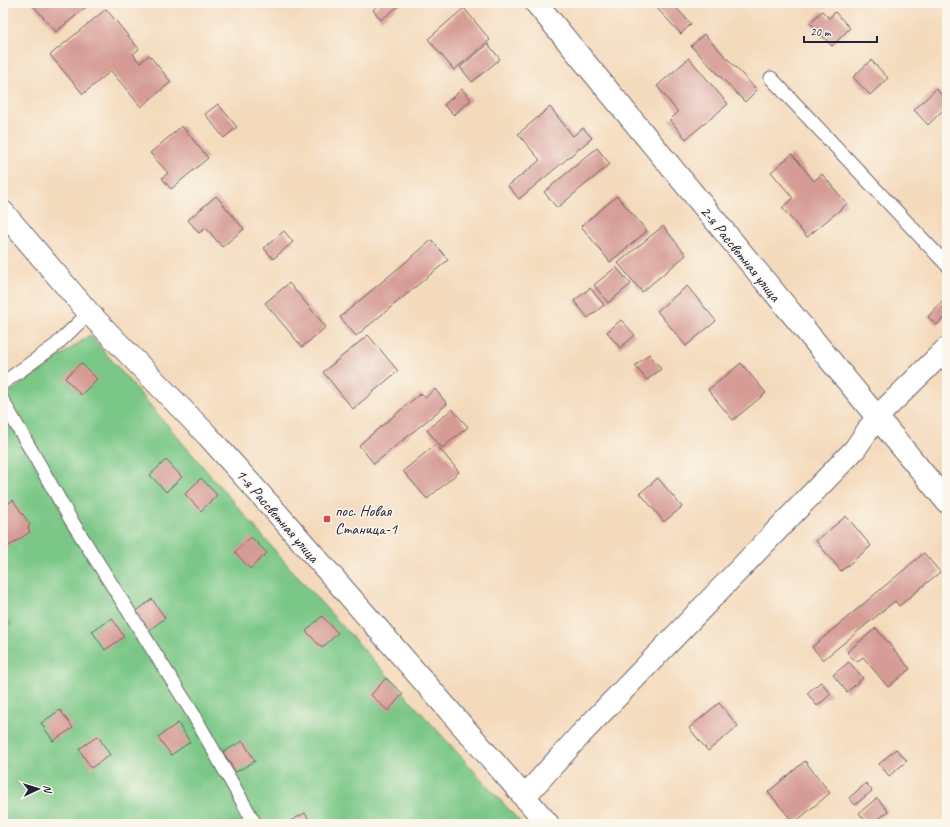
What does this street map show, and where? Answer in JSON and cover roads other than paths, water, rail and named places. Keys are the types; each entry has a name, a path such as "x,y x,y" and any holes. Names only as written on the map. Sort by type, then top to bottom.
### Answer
{"street":[{"name":"2-я Рассветная улица","path":"536,3 947,502"},
{"name":"1-я Рассветная улица","path":"3,212 89,313 208,436 277,513 548,824"},
{"path":"524,797 581,734 855,449 877,417 947,348"}],"lane":[{"path":"771,78 947,265"},
{"path":"3,383 56,345 89,313"},
{"path":"3,401 71,520 192,712 255,824"}],"place":[{"name":"пос. Новая Станица-1","path":"327,519"}]}
